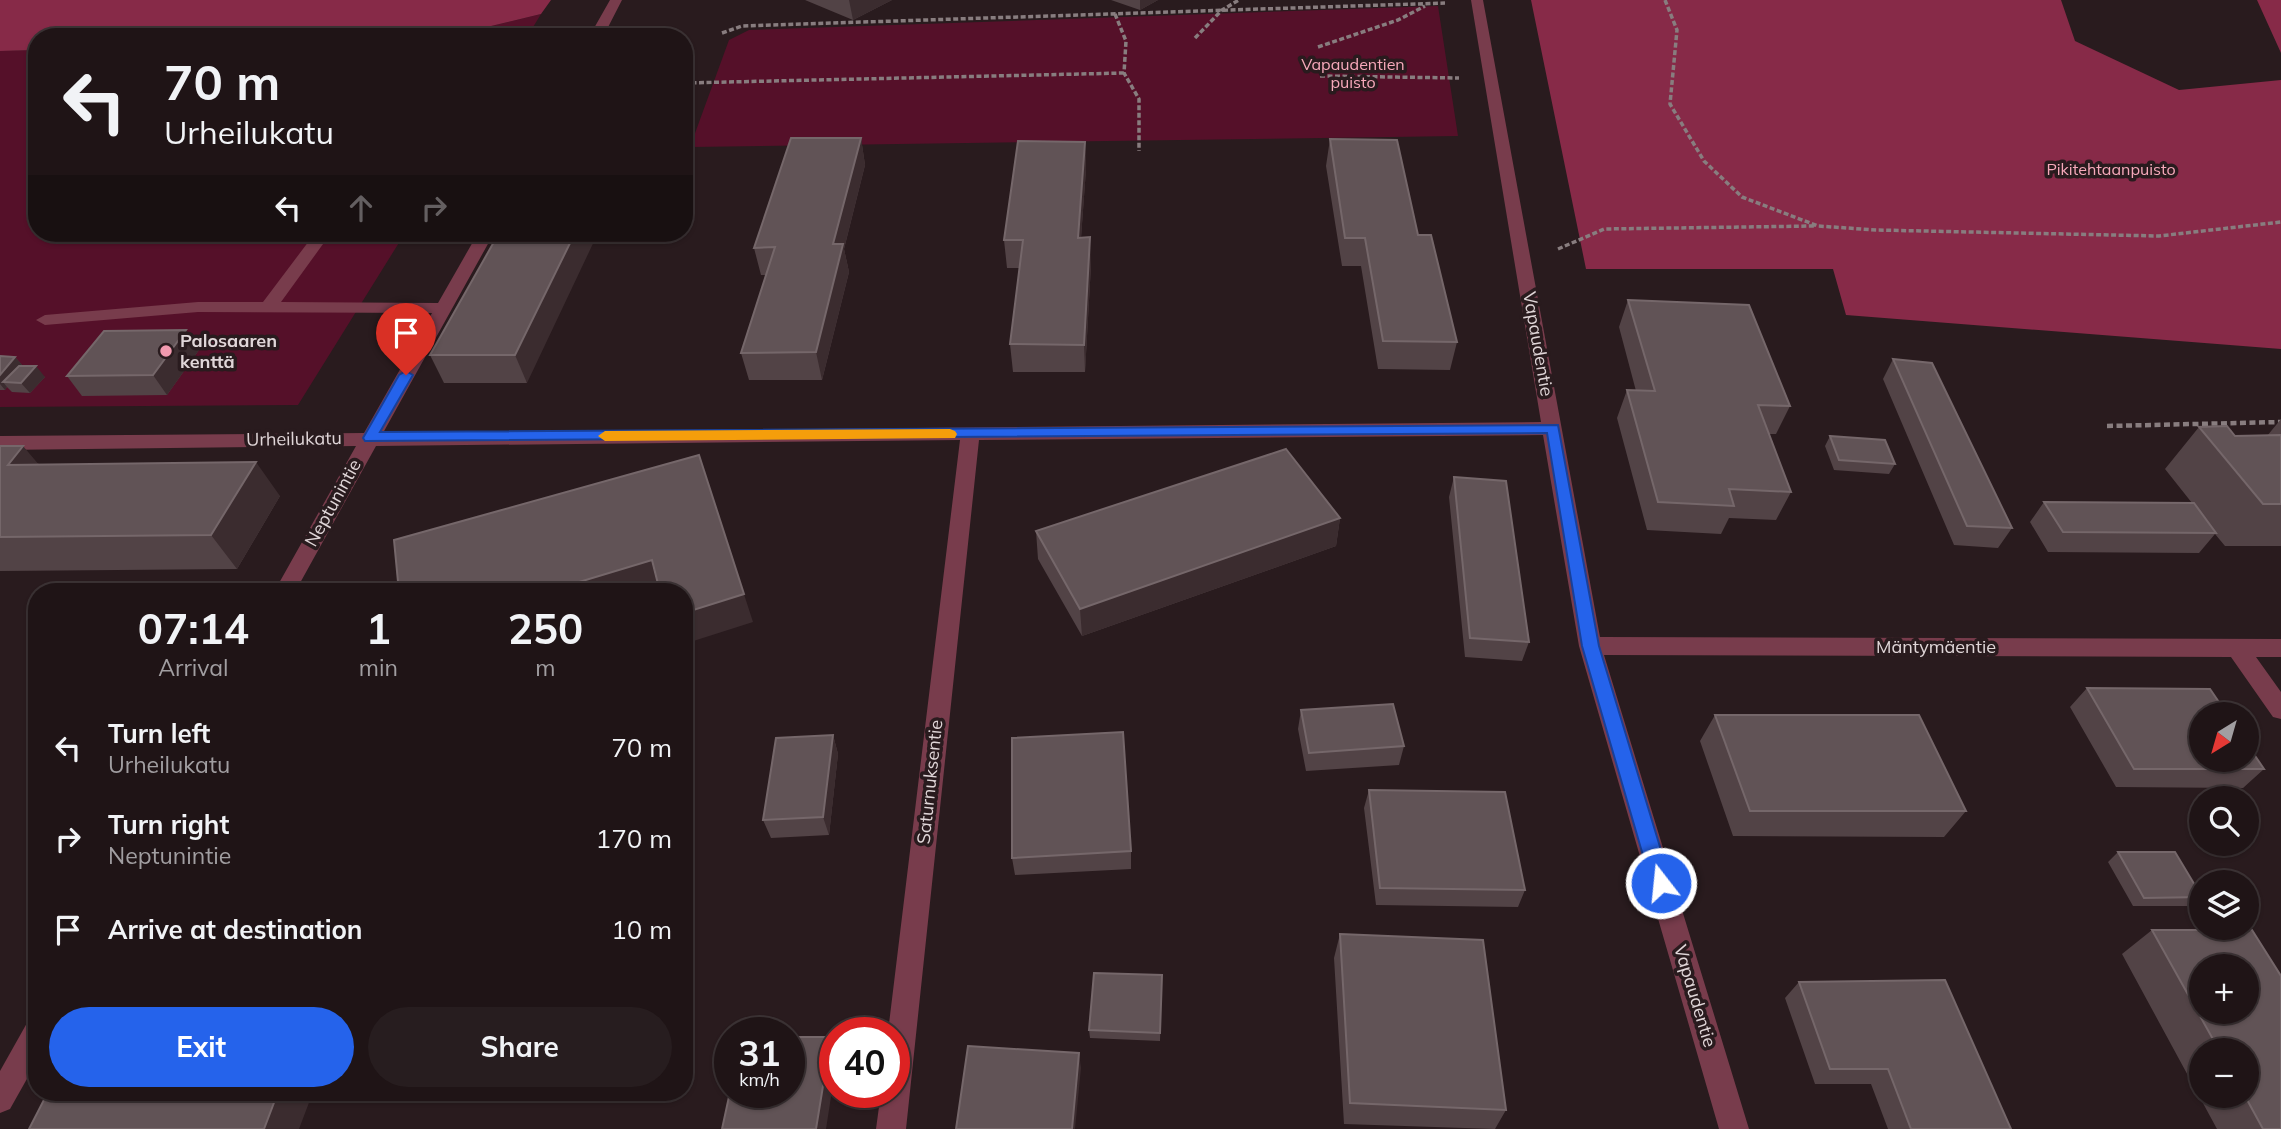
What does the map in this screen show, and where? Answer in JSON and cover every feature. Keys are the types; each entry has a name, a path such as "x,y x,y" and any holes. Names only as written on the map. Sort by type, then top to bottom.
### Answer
{"street":[{"path":"601,28 616,0"},
{"name":"Vapaudentie","path":"1477,0 1590,646 1734,1129"},
{"path":"268,307 316,242"},
{"name":"Neptunintie","path":"289,583 481,242"},
{"path":"45,320 198,307 444,308"},
{"name":"Urheilukatu","path":"0,443 1553,428"},
{"name":"Saturnuksentie","path":"891,1129 970,434"},
{"name":"Mäntymäentie","path":"1590,646 2281,648"},
{"path":"2237,648 2281,710"},
{"path":"0,1099 28,1049"}],"path":[{"path":"1195,38 1222,10 1239,0"},
{"path":"1395,0 1409,5"},
{"path":"1665,0 1677,30 1670,104 1704,161 1742,197 1818,226"},
{"path":"722,33 742,26 1452,3"},
{"path":"1318,47 1398,20 1429,4"},
{"path":"1115,14 1126,41 1124,73 1139,99 1139,151"},
{"path":"693,83 1124,73"},
{"path":"1320,76 1491,79"},
{"path":"1558,249 1604,229 1818,226 1876,230 2159,236 2281,222"},
{"path":"2107,426 2281,422"}],"green space":[{"path":"0,0 551,0 541,14 483,28 28,28 28,50 0,51"},
{"name":"Pikitehtaanpuisto","path":"1531,0 2061,0 2075,41 2179,90 2281,80 2281,349 1846,315 1833,269 1586,269"},
{"path":"2257,0 2281,0 2281,53"},
{"name":"Vapaudentien puisto","path":"1438,6 1458,136 693,147 693,139 729,40 749,30"},
{"path":"541,14 532,28 483,28"},
{"name":"Palosaaren kenttä","path":"28,50 28,242 399,242 298,405 0,407 0,51"}],"building":[{"path":"791,138 861,138 833,244 843,244 816,352 741,353 775,247 754,248"},
{"path":"1330,139 1397,140 1418,235 1431,235 1457,342 1383,341 1365,238 1345,238"},
{"path":"1018,141 1085,142 1078,238 1090,237 1084,345 1010,344 1023,240 1004,240"},
{"path":"494,242 571,242 515,355 430,355"},
{"path":"1628,300 1749,305 1790,406 1758,405 1791,492 1729,489 1734,506 1658,502 1627,390 1655,391"},
{"path":"186,330 153,375 67,376 104,331"},
{"path":"0,356 15,357 0,375"},
{"path":"1893,359 1932,363 2012,528 1967,526"},
{"path":"19,366 36,366 21,383 3,382"},
{"path":"2227,426 2235,436 2281,435 2281,504 2263,504 2199,427"},
{"path":"1830,436 1885,440 1895,464 1839,460"},
{"path":"0,446 23,446 8,465 256,462 211,535 0,537"},
{"path":"1286,449 1340,518 1080,609 1036,531"},
{"path":"699,455 744,594 693,610 693,583 658,583 652,560 576,583 398,583 394,540"},
{"path":"1454,477 1506,481 1529,642 1470,638"},
{"path":"2044,502 2194,503 2216,533 2063,532"},
{"path":"2087,688 2210,689 2219,702 2189,702 2189,769 2134,769"},
{"path":"1393,704 1404,746 1309,753 1301,710"},
{"path":"1715,715 1919,715 1966,811 1750,811"},
{"path":"1123,732 1131,851 1012,858 1012,738"},
{"path":"833,735 823,817 763,820 776,738"},
{"path":"1369,790 1505,792 1525,890 1380,888"},
{"path":"2118,852 2175,852 2189,875 2189,897 2144,898"},
{"path":"2152,930 2189,930 2189,940 2258,940 2281,976 2281,1129 2263,1129 2252,1108 2259,1108 2259,1038 2212,1038 2204,1024 2259,1024 2259,954 2189,954 2189,996"},
{"path":"1340,934 1483,940 1506,1110 1350,1103"},
{"path":"1094,973 1162,975 1160,1033 1089,1030"},
{"path":"1945,980 2011,1129 1911,1129 1888,1069 1830,1069 1799,982"},
{"path":"805,1037 819,1037 819,1108 816,1129 722,1129 727,1108 805,1108"},
{"path":"968,1046 1079,1053 1072,1129 956,1129"},
{"path":"43,1101 275,1101 264,1129 29,1129"}],"slow traffic":[{"path":"605,436 950,434"}],"place":[{"name":"Palosaaren kenttä","path":"166,351"}],"route":[{"path":"406,375 370,438 1553,428 1590,646 1661,883"}]}
